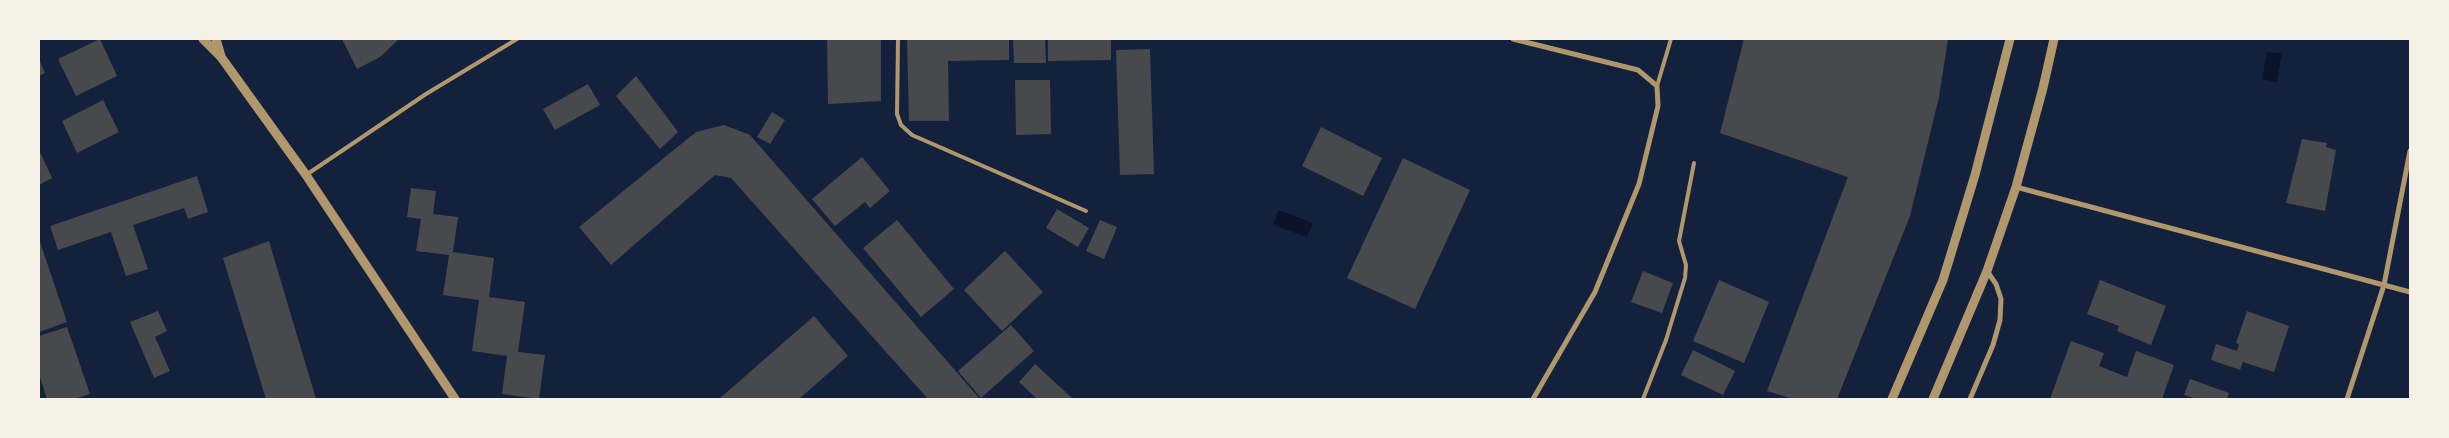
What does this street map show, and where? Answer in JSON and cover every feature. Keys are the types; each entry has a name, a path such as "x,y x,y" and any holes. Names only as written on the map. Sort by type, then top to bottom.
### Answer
{"street":[{"path":"203,39 221,57 306,175 455,399"},
{"path":"216,39 221,57"},
{"path":"1513,39 1638,70 1657,86 1658,106 1639,184 1594,292 1533,399"},
{"path":"1892,399 1943,280 1975,175 2010,39"},
{"path":"1933,399 1987,271 2016,187 2043,88 2054,39"},
{"path":"2347,399 2384,285 2410,151"},
{"path":"2016,187 2410,292"},
{"path":"1970,399 1994,345 2000,320 2001,299 1996,284 1987,271"}],"lane":[{"path":"306,175 426,94 517,39"},
{"path":"898,39 897,114 901,125 912,135 1086,211"},
{"path":"1657,86 1670,39"},
{"path":"1643,399 1666,340 1685,278 1686,265 1678,241 1694,163"}],"water":[{"path":"2267,52 2282,53 2277,82 2262,79"},
{"path":"1278,210 1313,223 1307,237 1273,225"}],"building":[{"path":"100,39 117,76 76,96 58,59"},
{"path":"342,39 399,39 380,57 357,69"},
{"path":"827,39 881,39 881,101 828,104"},
{"path":"907,39 1009,39 1009,60 948,61 949,121 909,121"},
{"path":"1013,39 1045,39 1046,63 1014,63"},
{"path":"1048,39 1111,39 1111,60 1048,61"},
{"path":"1744,39 1948,39 1939,97 1910,216 1837,399 1793,399 1767,391 1848,177 1720,133"},
{"path":"1150,49 1154,174 1120,175 1116,50"},
{"path":"39,59 45,73 39,76"},
{"path":"636,76 678,132 660,149 616,96"},
{"path":"1015,80 1050,80 1051,134 1016,135"},
{"path":"588,84 600,105 555,130 543,109"},
{"path":"103,100 119,132 77,153 62,121"},
{"path":"772,112 785,120 770,144 757,137"},
{"path":"724,125 750,135 980,399 928,399 731,178 715,175 611,265 579,227 696,132"},
{"path":"1321,127 1382,158 1363,196 1302,166"},
{"path":"2302,139 2327,143 2326,147 2336,150 2325,211 2286,203"},
{"path":"39,150 52,178 39,185"},
{"path":"862,157 890,191 870,208 865,202 835,226 812,199"},
{"path":"1403,158 1470,190 1415,309 1347,278"},
{"path":"197,176 208,212 188,219 184,208 133,225 148,269 126,276 111,232 58,250 50,226"},
{"path":"411,188 436,191 433,214 458,217 453,252 494,258 489,297 525,302 518,352 545,355 539,399 502,394 507,356 472,351 479,300 443,295 449,255 416,251 421,219 407,217"},
{"path":"1057,209 1089,228 1078,247 1046,228"},
{"path":"897,220 954,289 921,317 863,248"},
{"path":"1100,220 1117,227 1104,259 1086,251"},
{"path":"39,239 67,322 39,332"},
{"path":"269,241 316,399 266,399 223,258"},
{"path":"1005,251 1043,292 1002,331 964,290"},
{"path":"1643,271 1673,283 1662,313 1631,302"},
{"path":"1719,280 1769,302 1744,363 1693,341"},
{"path":"2100,280 2166,306 2151,345 2117,331 2119,326 2087,314"},
{"path":"158,311 167,331 155,337 170,371 154,378 130,322"},
{"path":"2247,311 2289,326 2274,372 2243,362 2240,370 2211,360 2216,344 2237,351 2239,344 2236,343"},
{"path":"814,316 848,356 799,399 719,399"},
{"path":"1011,325 1034,351 981,398 958,371"},
{"path":"67,327 90,394 74,399 47,399 39,374 39,336"},
{"path":"2071,341 2104,353 2099,366 2127,377 2136,351 2174,365 2162,399 2050,399"},
{"path":"1693,350 1735,371 1723,395 1681,375"},
{"path":"1035,364 1073,399 1037,399 1019,382"},
{"path":"2190,379 2229,393 2227,399 2197,399 2184,395"}]}
